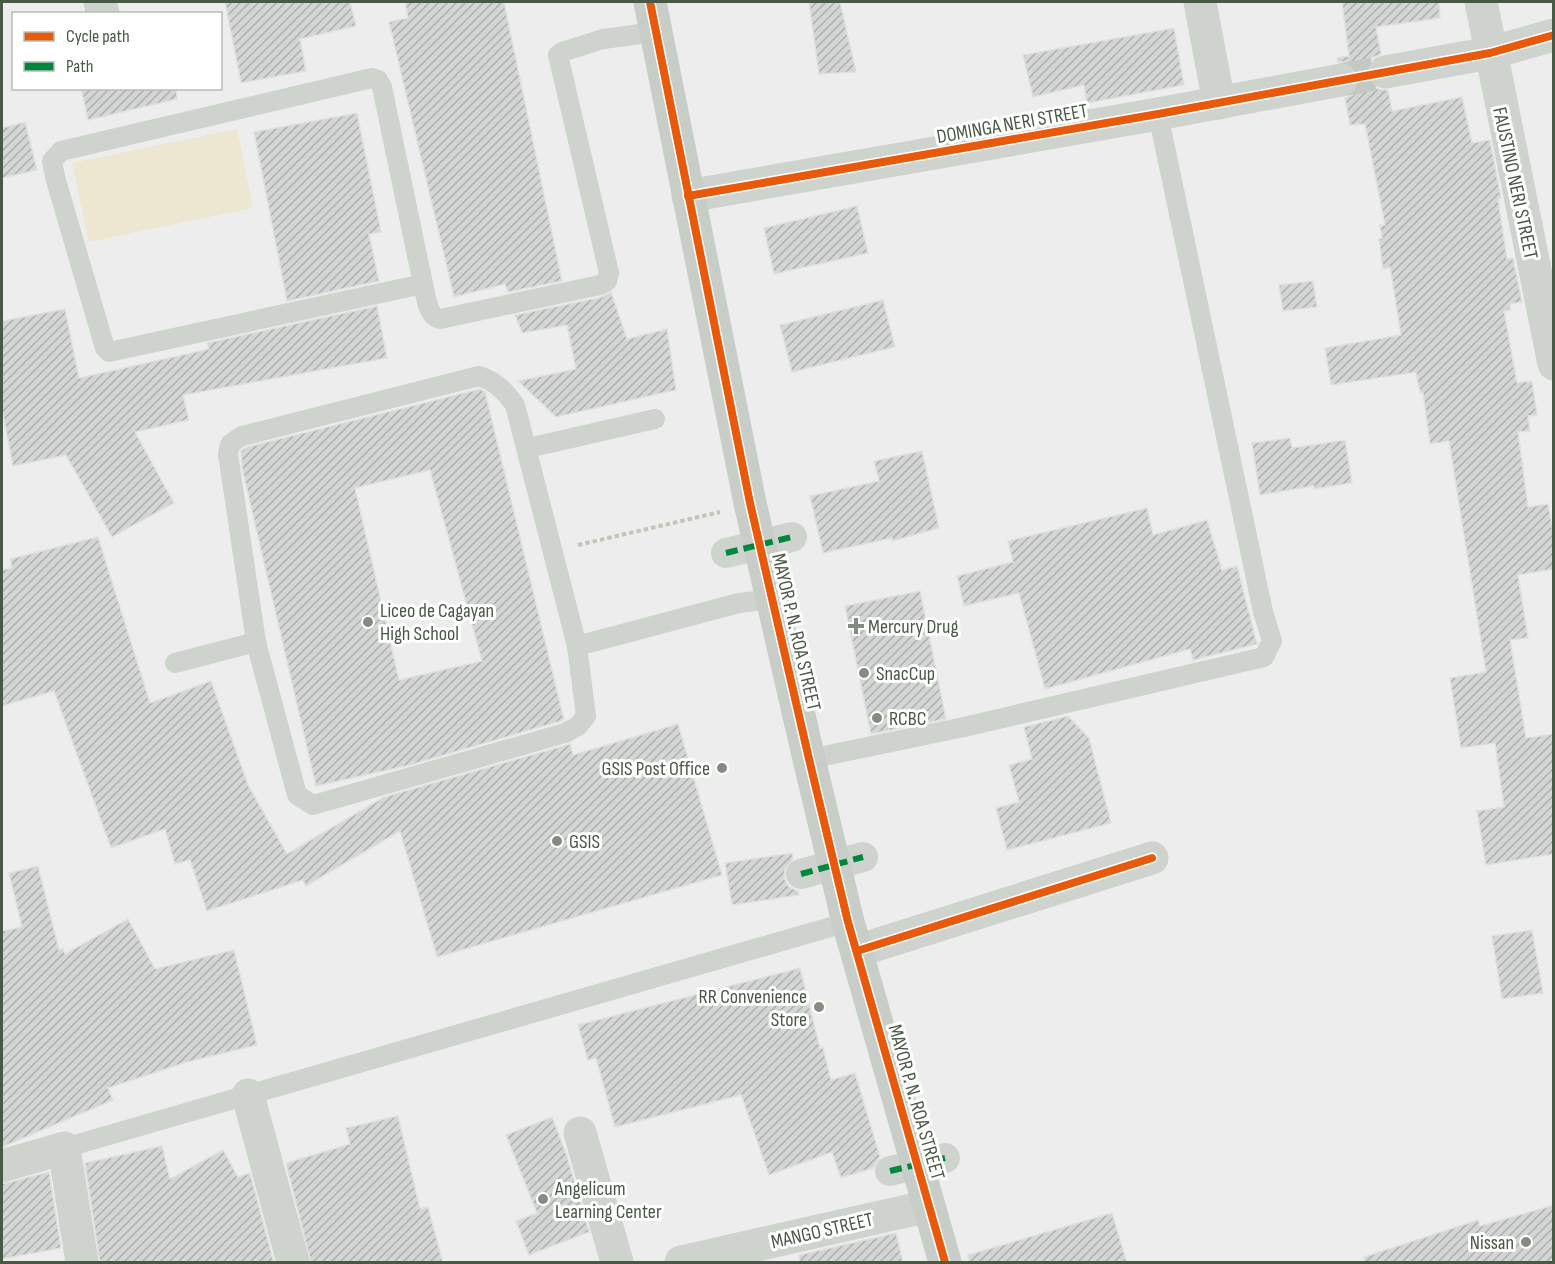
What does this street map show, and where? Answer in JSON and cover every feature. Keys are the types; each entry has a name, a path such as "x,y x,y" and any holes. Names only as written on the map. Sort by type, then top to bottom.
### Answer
{"main road":[{"name":"MAYOR P. N. ROA STREET","path":"652,17 750,503 809,759 849,861 852,936 945,1263"}],"street":[{"path":"1200,2 1219,103"},
{"name":"FAUSTINO NERI STREET","path":"1480,2 1550,327 1554,364"},
{"path":"1384,72 1490,52 1554,34"},
{"name":"DOMINGA NERI STREET","path":"688,196 1341,80"},
{"path":"726,553 792,537"},
{"path":"852,936 1152,858"},
{"path":"801,874 849,861"},
{"path":"248,1095 293,1263"},
{"path":"580,1133 617,1263"},
{"path":"2,1166 64,1148 82,1263"},
{"name":"MANGO STREET","path":"681,1263 929,1206"}],"lane":[{"path":"423,284 109,352 105,348 52,161 61,151 372,78 382,87 423,284 431,315 435,319 600,285 607,281 609,273 558,55 562,51 603,39 652,17"},
{"path":"809,759 964,727 1264,657 1272,641 1263,612 1158,114"},
{"path":"479,376 492,380 507,393 515,405 528,448 577,646 586,716 578,726 566,733 313,805 297,795 256,642 228,454 230,444 242,436 479,376"},
{"path":"528,448 655,419"},
{"path":"577,646 739,603 773,599"},
{"path":"175,663 256,642"},
{"path":"64,1148 248,1095 852,936"}],"path":[{"path":"553,551 750,503"}],"shaded area":[{"path":"237,129 253,208 89,242 72,163"}],"building":[{"path":"225,2 350,2 356,26 300,39 306,71 241,83"},
{"path":"405,2 504,2 562,281 508,292 505,284 454,297 389,22 408,18"},
{"path":"809,2 840,2 856,72 819,74"},
{"path":"1342,2 1439,2 1440,18 1376,27 1381,54 1372,58 1368,65 1367,76 1370,84 1378,89 1388,90 1392,111 1462,97 1472,143 1490,140 1501,198 1498,199 1507,259 1513,258 1522,302 1510,304 1510,310 1504,311 1517,383 1532,381 1537,415 1528,416 1530,431 1518,432 1528,507 1548,504 1554,537 1554,569 1518,575 1528,638 1510,640 1526,738 1554,734 1554,854 1486,865 1477,811 1504,807 1495,743 1461,748 1450,678 1486,672 1449,441 1430,444 1423,393 1420,393 1416,372 1331,385 1325,348 1401,335 1390,267 1383,269 1379,239 1382,238 1380,225 1385,225 1365,124 1350,125 1345,98 1353,95 1358,87 1359,76 1355,67 1347,62 1338,62 1337,58 1349,56"},
{"path":"1174,28 1184,85 1087,103 1084,85 1033,97 1023,55"},
{"path":"81,90 176,90 177,99 88,120"},
{"path":"357,113 381,232 369,234 379,281 287,301 254,132"},
{"path":"25,122 37,170 2,178 2,128"},
{"path":"857,206 868,253 774,274 764,228"},
{"path":"1313,281 1317,307 1283,311 1279,285"},
{"path":"611,292 627,339 667,329 676,390 556,417 518,381 576,369 567,325 522,333 515,315 602,297"},
{"path":"883,300 895,347 792,372 780,325"},
{"path":"377,306 387,358 183,395 189,420 135,432 174,503 112,537 66,455 13,466 2,409 2,321 65,309 79,378 209,349 207,343"},
{"path":"480,389 485,392 564,720 410,765 316,786 242,468 241,451 247,447","holes":["430,470 482,661 399,680 355,488"]},
{"path":"1290,438 1292,448 1345,440 1352,483 1314,489 1314,486 1260,495 1252,443"},
{"path":"922,451 939,528 892,541 892,538 823,553 810,496 879,481 874,461"},
{"path":"1147,508 1153,535 1207,520 1222,570 1237,566 1257,644 1193,660 1190,649 1045,689 1019,593 964,606 957,576 1013,562 1008,541"},
{"path":"98,537 150,703 211,681 248,785 287,854 384,797 570,744 573,755 678,724 722,875 437,957 400,831 306,886 303,880 207,911 190,860 175,864 165,829 111,848 54,691 2,706 2,570 12,568 10,559"},
{"path":"920,591 946,719 871,734 845,606"},
{"path":"1068,716 1089,738 1111,823 1007,850 996,808 1019,802 1009,765 1032,759 1024,727"},
{"path":"792,853 793,859 785,869 784,878 789,887 798,891 799,895 732,905 725,863"},
{"path":"38,866 59,950 63,948 65,954 128,919 155,969 234,950 257,1045 187,1062 108,1088 113,1100 2,1147 2,931 22,927 9,873"},
{"path":"1532,930 1543,993 1502,999 1492,936"},
{"path":"800,968 820,1048 823,1047 831,1080 855,1073 880,1157 873,1168 841,1178 832,1152 769,1175 741,1095 615,1127 596,1058 588,1060 578,1025"},
{"path":"398,1116 420,1209 428,1207 443,1263 311,1263 286,1163 350,1144 346,1128"},
{"path":"552,1117 567,1156 589,1232 529,1255 516,1221 537,1213 506,1135"},
{"path":"162,1146 170,1179 223,1150 238,1177 250,1173 274,1263 100,1263 85,1163"},
{"path":"49,1172 61,1248 2,1259 2,1184"},
{"path":"1554,1205 1554,1263 1365,1263 1364,1257 1478,1220 1480,1226"},
{"path":"1112,1213 1127,1263 969,1263 968,1255"},
{"path":"896,1233 903,1263 800,1263 799,1255"}],"tunnel":[{"path":"1341,80 1385,72"}],"marked path":[{"path":"726,553 792,537"},
{"path":"801,874 863,857"},
{"path":"890,1171 945,1158"}],"cycle path":[{"path":"650,2 750,503 809,759 848,922 945,1262"},
{"path":"688,196 1490,53 1554,35"},
{"path":"857,951 1152,858"}],"place":[{"name":"Liceo de Cagayan High School","path":"368,622"},
{"name":"Mercury Drug","path":"856,626"},
{"name":"SnacCup","path":"864,673"},
{"name":"RCBC","path":"877,718"},
{"name":"GSIS Post Office","path":"722,768"},
{"name":"GSIS","path":"557,841"},
{"name":"RR Convenience Store","path":"819,1007"},
{"name":"Angelicum Learning Center","path":"543,1199"},
{"name":"Nissan","path":"1526,1242"}]}
